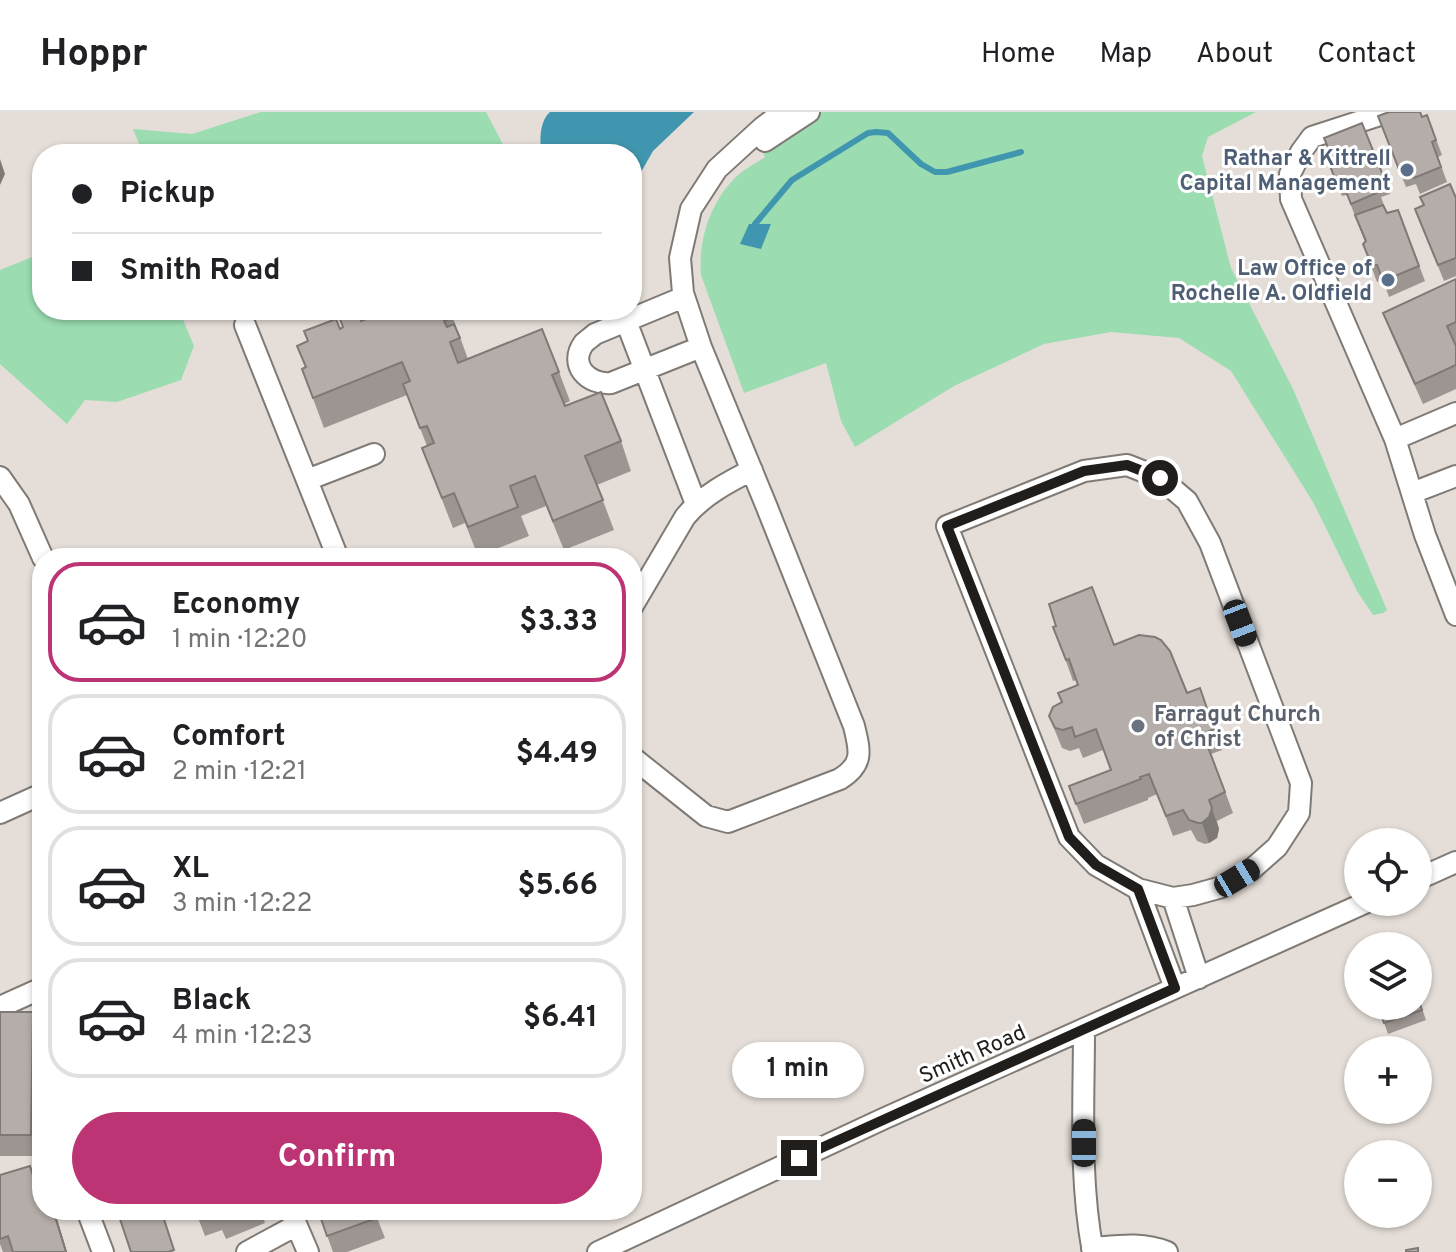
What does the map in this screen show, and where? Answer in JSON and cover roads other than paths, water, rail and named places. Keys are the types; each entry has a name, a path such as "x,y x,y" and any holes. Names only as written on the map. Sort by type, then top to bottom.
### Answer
{"street":[{"path":"642,765 706,816 728,822 840,779 859,758 860,747 854,726 701,347 684,297 680,258 691,209 717,169 783,112"},
{"path":"717,169 809,112"},
{"path":"1389,112 1312,137 1290,174 1291,199 1395,439 1425,535 1456,615"},
{"path":"642,314 684,297"},
{"path":"696,504 645,371 626,321 595,334 585,343 578,361 585,376 602,384 620,381 645,371 701,347"},
{"path":"245,325 334,548"},
{"path":"1395,439 1456,413"},
{"path":"307,480 374,454"},
{"path":"1127,465 1160,478 1187,501 1210,543 1301,783 1299,813 1277,847 1251,870 1222,887 1193,895 1173,898 1138,889 1096,865 1069,837 947,526 1084,471 1127,465"},
{"path":"642,590 685,517 696,504 752,470"},
{"path":"1412,493 1456,476"},
{"path":"0,477 19,504 39,548"},
{"path":"0,813 32,799"},
{"path":"1432,873 1456,862"},
{"path":"1138,889 1175,988"},
{"path":"1173,898 1199,978"},
{"name":"Smith Road","path":"598,1252 883,1119 1344,912"},
{"path":"0,1007 32,993"},
{"path":"1084,1030 1087,1219 1093,1250 1132,1244 1167,1252"},
{"path":"91,1220 103,1252"},
{"path":"247,1252 290,1220"},
{"path":"294,1220 308,1252"}],"water":[{"path":"550,112 694,112 653,151 642,170 642,144 541,144 546,116"},
{"path":"749,224 771,224 761,249 740,244"}],"waterway":[{"path":"755,224 792,180 868,133 888,133 921,164 935,172 947,172 1021,152"}],"place":[{"name":"Rathar & Kittrell Capital Management","path":"1407,170"},
{"name":"Law Office of Rochelle A. Oldfield","path":"1388,280"},
{"name":"Farragut Church of Christ","path":"1138,726"}]}
